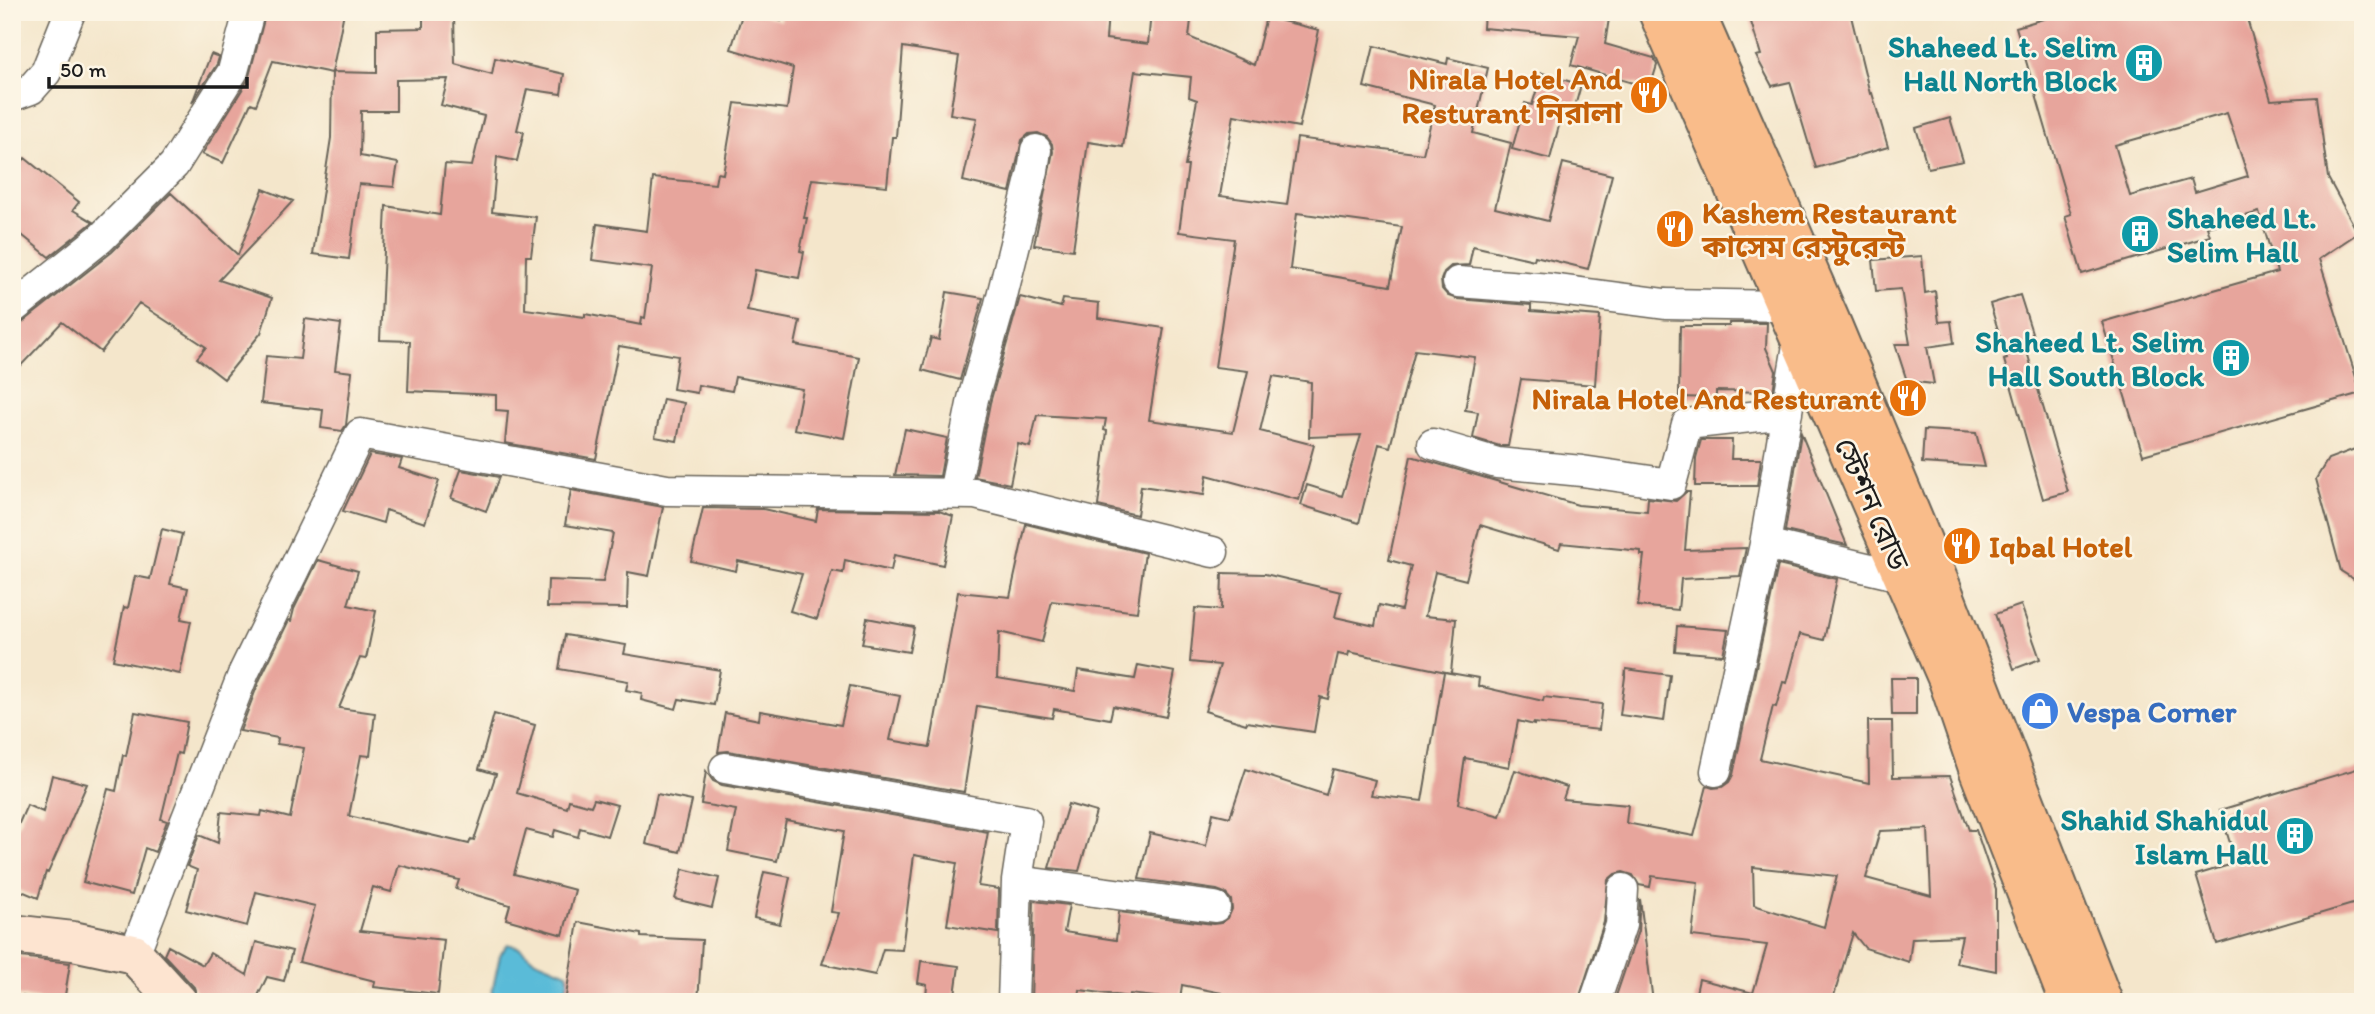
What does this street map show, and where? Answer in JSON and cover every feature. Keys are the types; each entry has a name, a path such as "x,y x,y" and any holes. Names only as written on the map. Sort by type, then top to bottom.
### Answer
{"main road":[{"name":"স্টেশন রোড","path":"1658,12 1948,680 1979,771 2069,1002"},
{"name":"স্টেশন রোড","path":"1695,12 1833,327 1940,584 2103,1002"},
{"path":"12,934 73,941 134,954 178,1002"}],"street":[{"path":"12,96 31,89 46,72 70,12"},
{"path":"12,309 101,238 174,165 233,71 248,12"},
{"path":"954,493 973,398 999,308 1036,150"},
{"path":"1458,282 1551,289 1792,322 1787,413 1765,544 1716,771"},
{"path":"1433,444 1497,463 1582,471 1671,484 1687,424 1787,413"},
{"path":"134,954 244,672 359,435 667,490 954,493 986,496 1213,552"},
{"path":"1765,544 1905,577"},
{"path":"725,768 1026,821 1017,881 1013,1002"},
{"path":"1017,881 1215,907"},
{"path":"1595,1002 1621,925 1623,889"}],"water":[{"path":"508,944 520,948 533,959 567,973 569,981 558,1002 490,1002 500,955"}],"building":[{"path":"266,12 344,12 332,73 273,61 256,105 251,103 223,163 202,154 248,80"},
{"path":"423,12 454,12 455,64 492,74 495,58 564,74 561,94 527,89 517,130 524,132 517,161 497,157 492,212 536,217 531,256 526,256 525,309 585,317 585,314 641,325 642,317 645,318 652,268 592,260 597,224 647,231 653,178 715,184 717,173 723,174 735,103 787,109 793,68 731,49 743,12 754,12 781,21 782,12 862,12 918,16 919,12 947,16 947,12 1108,12 1106,39 1148,44 1151,12 1192,12 1189,37 1254,65 1266,17 1319,30 1299,127 1234,115 1220,196 1287,205 1297,138 1423,154 1435,105 1364,87 1374,46 1447,64 1448,58 1488,68 1473,133 1511,143 1495,208 1548,221 1563,163 1612,175 1588,269 1535,256 1534,260 1473,246 1469,265 1451,266 1444,272 1442,289 1448,296 1457,299 1531,305 1531,311 1600,316 1595,385 1521,379 1508,446 1500,446 1473,438 1478,412 1465,410 1475,357 1415,350 1390,447 1379,444 1359,523 1301,505 1307,485 1342,496 1361,435 1309,437 1311,382 1273,376 1260,431 1314,445 1299,500 1207,475 1204,495 1141,486 1137,515 1098,506 1106,419 1037,415 1030,447 1018,444 1010,484 975,477 990,403 1020,297 1061,307 1063,299 1099,303 1098,318 1164,328 1149,420 1233,432 1248,371 1215,367 1234,239 1179,232 1188,166 1185,166 1197,100 1189,97 1191,77 1135,71 1123,147 1088,142 1073,250 1034,245 1053,152 1047,137 1038,133 1029,134 1022,140 1010,192 963,181 977,118 950,114 959,56 903,47 896,137 892,137 887,186 812,179 804,218 807,218 800,251 804,252 799,278 755,270 747,311 800,321 795,345 859,357 844,438 794,429 802,389 735,377 732,391 698,385 697,393 673,389 678,356 619,346 596,459 505,443 508,411 496,410 496,395 408,391 410,341 380,340 386,206 440,215 445,164 472,166 484,116 441,105 448,79 396,80 396,111 361,111 360,156 398,163 394,187 359,184 349,259 313,254 331,138 332,72 377,73 377,29 423,28","holes":["1297,213 1402,227 1390,286 1290,269"]},
{"path":"1484,12 1610,12 1605,44 1654,58 1657,65 1650,88 1571,65 1579,36 1483,28"},
{"path":"1748,12 1850,12 1870,94 1872,93 1888,147 1816,168 1790,82 1772,86 1756,56 1761,55"},
{"name":"Shaheed Lt. Selim Hall","path":"2067,12 2245,12 2271,100 2317,97 2328,178 2358,233 2319,259 2361,393 2143,455 2102,322 2277,272 2259,212 2207,227 2210,236 2082,274 2065,216 2071,214 2016,27","holes":["2227,113 2248,176 2195,192 2191,179 2130,196 2115,145"]},
{"path":"211,54 219,57 217,64 192,103"},
{"path":"1542,73 1581,85 1574,110 1564,107 1550,159 1512,149 1525,103 1532,105"},
{"path":"1950,118 1963,161 1928,168 1916,128"},
{"path":"25,158 79,202 73,210 93,222 49,257 12,227 12,174"},
{"path":"263,189 293,201 219,280 272,298 261,333 224,379 197,358 206,347 139,303 101,352 62,322 12,375 12,335 22,323 112,252 171,193 238,255"},
{"path":"1922,256 1925,293 1935,291 1939,322 1951,321 1954,343 1927,347 1934,384 1907,381 1895,344 1910,344 1901,289 1876,291 1873,260"},
{"path":"947,292 983,298 960,380 922,370 931,338 939,340"},
{"path":"2020,295 2035,342 2025,345 2068,492 2043,499 1990,304"},
{"path":"305,319 341,324 335,370 352,372 346,425 342,431 321,428 323,410 261,403 266,356 300,359"},
{"path":"1729,323 1767,323 1766,348 1776,371 1773,392 1716,391 1716,398 1679,397 1680,326 1729,326"},
{"path":"663,399 684,403 677,441 655,437"},
{"path":"905,429 947,438 940,476 895,475"},
{"path":"1924,430 1976,433 1985,467 1922,463"},
{"path":"1801,433 1847,545 1785,531"},
{"path":"1701,440 1732,440 1731,459 1761,459 1757,486 1695,486 1696,458"},
{"path":"2363,446 2363,585 2341,571 2316,479 2328,459"},
{"path":"370,454 402,459 399,468 439,481 425,523 386,510 383,523 343,511"},
{"path":"1411,456 1578,505 1647,511 1648,498 1676,501 1686,492 1690,492 1685,550 1746,548 1740,576 1681,579 1678,610 1638,606 1644,555 1641,555 1641,551 1561,543 1559,549 1480,525 1466,580 1435,572 1425,616 1456,619 1451,673 1349,652 1348,656 1338,654 1328,699 1320,697 1314,732 1247,722 1246,724 1205,711 1220,665 1190,662 1195,608 1221,610 1222,573 1265,574 1341,592 1335,617 1375,626 1379,605 1401,610 1411,566 1389,560"},
{"path":"461,470 499,477 486,511 451,498"},
{"path":"571,490 663,507 649,576 628,572 627,608 547,607 548,580 603,582 613,533 565,525"},
{"path":"703,508 763,509 816,521 818,509 939,511 953,516 943,565 894,555 891,571 845,560 843,573 832,571 817,619 790,611 802,574 738,561 736,571 691,561"},
{"path":"1026,524 1145,553 1137,612 1052,601 1042,642 999,632 997,678 1075,691 1078,670 1135,679 1138,665 1175,672 1166,717 1113,706 1110,719 1054,709 1052,718 977,706 964,792 728,751 718,752 725,713 759,720 760,711 841,725 850,686 900,696 890,740 930,747 958,592 1010,597"},
{"path":"162,529 182,534 170,584 188,588 181,619 191,621 180,674 113,660 124,607 128,608 135,576 150,579"},
{"path":"318,560 358,571 348,605 376,611 366,659 360,658 339,708 375,713 370,756 361,755 349,816 469,844 471,839 474,840 496,774 479,769 494,714 535,725 517,793 567,808 569,800 591,806 594,799 617,805 607,836 580,828 578,837 555,830 553,837 526,830 514,874 575,890 563,935 506,919 510,905 456,889 459,880 399,865 391,892 373,887 360,931 444,940 438,994 374,987 375,981 299,962 315,906 256,892 247,926 186,910 197,870 187,866 199,835 218,843 221,812 261,816 262,811 290,818 304,748 277,744 278,738 240,731 260,679 289,620 291,621 294,609"},
{"path":"1778,565 1837,579 1824,640 1800,634 1787,683 1783,682 1776,707 1773,706 1760,759 1869,783 1868,721 1892,721 1893,777 1950,776 1969,830 1976,830 1996,889 1996,971 1956,963 1962,936 1912,938 1909,962 1865,948 1853,933 1832,1002 1694,1002 1699,979 1753,993 1767,945 1692,936 1698,882 1652,876 1650,887 1639,885 1633,875 1623,872 1608,880 1604,922 1578,1002 1221,1002 1222,993 1182,985 1180,1000 1080,990 1079,998 1073,998 1073,1002 1031,1002 1034,901 1069,905 1064,932 1116,940 1119,912 1213,924 1228,918 1232,909 1231,900 1225,893 1139,879 1150,833 1206,846 1213,813 1230,817 1246,769 1326,795 1333,769 1375,780 1371,795 1422,801 1444,672 1479,678 1478,686 1543,701 1544,697 1602,704 1599,730 1534,725 1518,721 1509,767 1465,758 1458,804 1500,816 1515,770 1567,787 1563,799 1628,805 1626,823 1694,836 1707,786 1722,787 1733,775","holes":["1928,829 1931,896 1866,878 1880,831","1753,867 1837,876 1824,927 1754,905"]},
{"path":"2021,605 2040,659 2014,669 1995,614"},
{"path":"867,618 914,627 909,652 862,644"},
{"path":"1677,626 1728,630 1723,655 1675,651"},
{"path":"565,635 626,645 624,654 720,670 714,705 679,699 676,709 641,700 642,693 626,690 628,681 559,669"},
{"path":"1626,669 1670,675 1664,721 1620,715"},
{"path":"1891,678 1916,678 1916,715 1892,715"},
{"path":"135,712 187,722 181,754 177,753 161,819 167,821 155,852 145,848 132,895 83,882 108,789 116,791"},
{"name":"Shahid Shahidul Islam Hall","path":"2363,767 2363,901 2217,944 2196,875 2236,863 2220,810"},
{"path":"706,771 713,781 722,785 988,832 978,886 999,889 998,933 947,925 957,863 914,855 902,950 883,949 875,975 822,964 839,913 831,912 844,831 786,820 777,861 728,851 736,810 701,804"},
{"path":"52,775 87,784 48,873 46,872 38,898 12,887 12,839 27,805 43,812"},
{"path":"657,794 692,801 680,852 646,844"},
{"path":"1068,804 1096,812 1079,871 1049,868"},
{"path":"683,869 719,878 712,908 675,899"},
{"path":"764,872 790,877 780,924 754,918"},
{"path":"1640,899 1653,1002 1614,1002 1638,931"},
{"path":"578,922 641,934 641,937 702,940 698,1002 565,1002"},
{"path":"256,942 292,951 284,981 267,977 255,1002 199,1002 194,987 164,955 168,946 203,965 210,953 247,975"},
{"path":"12,956 70,963 64,1002 12,995"},
{"path":"921,961 959,966 954,1002 926,998 927,985 918,983"}],"place":[{"name":"Shaheed Lt. Selim Hall North Block","path":"2144,63"},
{"name":"Nirala Hotel And Resturant নিরালা","path":"1649,95"},
{"name":"Kashem Restaurant কাসেম রেস্টুরেন্ট","path":"1675,229"},
{"name":"Shaheed Lt. Selim Hall","path":"2140,234"},
{"name":"Shaheed Lt. Selim Hall South Block","path":"2231,358"},
{"name":"Nirala Hotel And Resturant","path":"1908,398"},
{"name":"Iqbal Hotel","path":"1962,546"},
{"name":"Vespa Corner","path":"2040,711"},
{"name":"Shahid Shahidul Islam Hall","path":"2295,836"}]}
